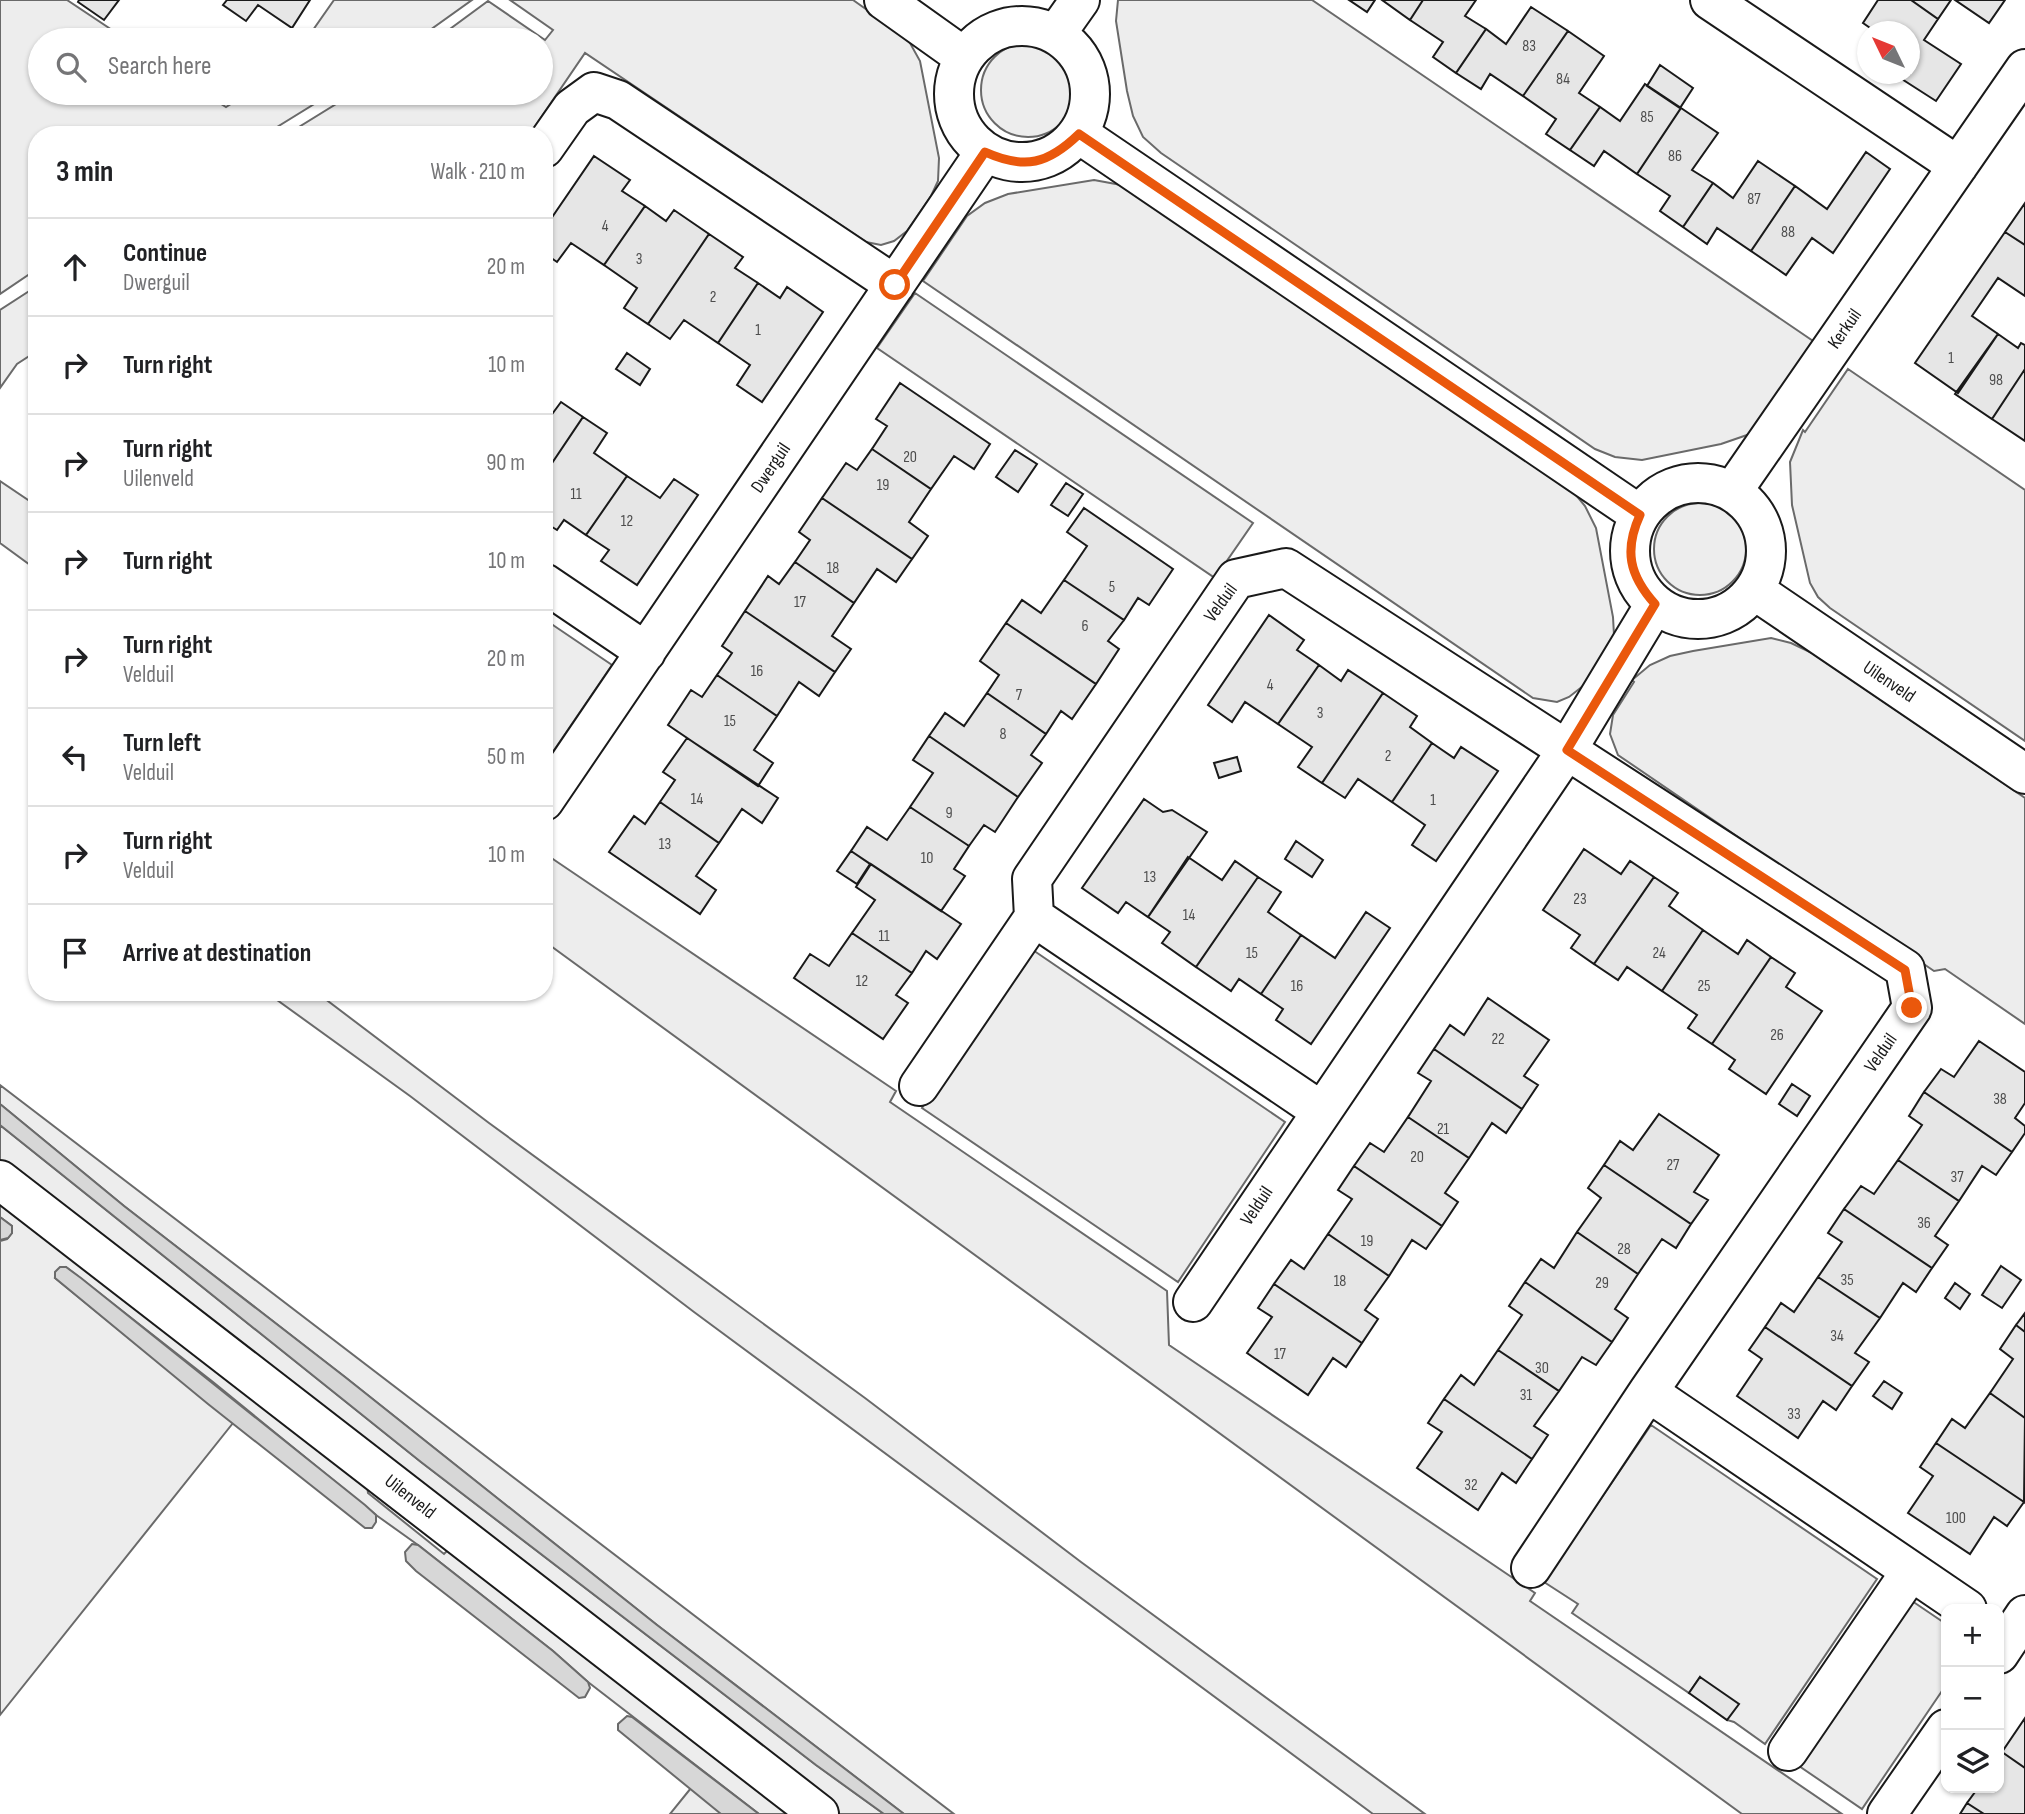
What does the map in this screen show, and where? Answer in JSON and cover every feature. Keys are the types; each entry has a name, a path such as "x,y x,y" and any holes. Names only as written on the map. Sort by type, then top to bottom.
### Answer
{"street":[{"path":"884,0 964,57"},
{"path":"1056,34 1080,0"},
{"path":"1710,0 1958,166"},
{"path":"1016,26 1036,27 1056,34 1074,48 1086,67 1091,90 1089,113 1079,134 1064,149 1046,159 1025,163 1004,161 985,152 965,133 955,109 954,82 964,57 978,42 995,31 1016,26"},
{"name":"Kerkuil","path":"1732,492 1958,166 2012,113 2025,69"},
{"path":"553,135 572,108 594,92 618,100 895,285"},
{"path":"1079,134 1640,515"},
{"name":"Dwerguil","path":"553,788 985,152"},
{"path":"1681,485 1713,485 1732,492 1749,506 1761,525 1764,536 1766,547 1763,569 1754,590 1738,606 1718,616 1696,619 1674,615 1655,604 1642,589 1633,572 1630,552 1632,533 1640,515 1654,499 1681,485"},
{"name":"Velduil","path":"1034,917 1032,879 1236,579 1286,568 1905,970 1912,1008 1531,1567"},
{"path":"553,589 646,652"},
{"name":"Uilenveld","path":"1754,590 2025,774"},
{"name":"Velduil","path":"1193,1302 1567,750 1655,604"},
{"path":"919,1086 1034,917 1321,1111"},
{"name":"Uilenveld","path":"0,1180 819,1814"},
{"path":"1648,1392 1960,1604"},
{"path":"1788,1751 1911,1571"},
{"path":"1887,1814 1945,1730"}],"shaded area":[{"path":"0,0 67,0 109,28 28,28 28,105 313,105 279,126 28,126 28,275 0,294"},
{"path":"334,0 472,0 433,28 314,28"},
{"path":"510,0 853,0 901,34 910,43 920,61 939,158 938,181 907,231 894,241 881,245 866,242 585,53 553,100 553,28"},
{"path":"1118,0 1312,0 1816,343 1761,424 1747,435 1721,444 1642,460 1615,457 1595,449 1161,153 1143,137 1133,116 1127,91 1116,21"},
{"path":"488,1 527,28 451,28"},
{"path":"1028,43 1046,47 1061,57 1071,72 1075,90 1071,108 1061,123 1046,133 1028,137 1010,133 995,123 985,108 981,90 985,72 995,57 1010,47"},
{"path":"335,105 549,105 535,126 301,126"},
{"path":"1094,180 1121,185 1576,495 1596,528 1614,635 1613,646 1583,686 1557,702 1533,698 923,281 967,216 985,203 1008,194"},
{"path":"28,292 28,357 17,364 0,388 0,310"},
{"path":"915,293 1253,523 1215,578 877,348"},
{"path":"1848,369 2025,490 2025,741 1830,608 1818,597 1810,583 1792,505 1790,462 1803,430 1805,432"},
{"path":"0,481 28,500 28,563 0,543"},
{"path":"1691,503 1709,503 1726,510 1739,523 1746,540 1746,558 1739,575 1726,588 1709,595 1691,595 1674,588 1661,575 1654,558 1654,540 1661,523 1674,510"},
{"path":"553,625 612,665 553,752"},
{"path":"1771,638 1791,643 1812,653 2025,798 2025,1024 1945,969 1934,971 1618,755 1610,734 1613,715 1634,682 1632,680 1650,665 1670,656"},
{"path":"553,859 896,1091 890,1102 1167,1291 1169,1345 1535,1593 1530,1601 1842,1814 1742,1814 553,948"},
{"path":"1027,946 1285,1122 1178,1282 922,1108"},
{"path":"278,1001 328,1001 489,1123 865,1398 1081,1562 1425,1814 1373,1814 694,1312 410,1096"},
{"path":"0,1085 954,1814 904,1814 657,1625 345,1377 124,1206 0,1104"},
{"path":"0,1104 124,1206 345,1377 657,1625 904,1814 884,1814 816,1765 421,1462 0,1125"},
{"path":"0,1125 421,1462 816,1765 884,1814 835,1814 0,1162"},
{"path":"0,1193 367,1485 368,1493 444,1554 451,1547 794,1814 759,1814 588,1682 553,1651 418,1545 376,1515 66,1267 55,1278 233,1423 0,1715 0,1241 7,1239 12,1233 12,1226 0,1217"},
{"path":"0,1217 12,1226 12,1233 8,1238 0,1240"},
{"path":"60,1267 66,1267 81,1278 365,1505 376,1515 372,1528 365,1528 55,1278 55,1272"},
{"path":"1651,1425 1877,1579 1765,1744 1727,1720 1700,1677 1689,1693 1572,1613 1578,1604 1544,1582"},
{"path":"412,1544 418,1545 553,1651 588,1682 590,1688 585,1697 579,1698 416,1571 406,1561 405,1552"},
{"path":"1912,1601 1941,1621 1941,1692 1862,1809 1799,1766"},
{"path":"627,1716 632,1717 759,1814 721,1814 618,1730 618,1724"},
{"path":"691,1788 721,1813 721,1814 670,1814"}],"building":[{"path":"119,0 104,20 78,2"},
{"path":"227,0 310,0 292,28 258,5 246,21 223,5"},
{"path":"1349,0 1375,0 1367,12"},
{"path":"1382,0 1423,0 1410,20"},
{"path":"1423,0 1476,0 1465,16 1486,29 1456,73 1433,57 1443,42 1410,20"},
{"path":"1878,0 1911,0 1938,19 1924,40 1961,64 1936,101 1910,84 1920,84 1920,21 1864,21"},
{"path":"1911,0 1951,0 1938,19"},
{"path":"1955,0 2005,0 1989,23"},
{"path":"1531,7 1568,31 1523,96 1490,74 1481,89 1456,73 1486,29 1506,44"},
{"path":"1568,31 1604,56 1579,93 1600,107 1570,150 1546,134 1556,119 1523,96"},
{"path":"1660,65 1693,88 1680,108 1647,86"},
{"path":"1645,84 1681,108 1637,174 1604,151 1594,166 1570,150 1600,107 1620,121"},
{"path":"1681,108 1718,133 1692,170 1713,183 1683,227 1660,211 1670,196 1637,174"},
{"path":"1866,152 1890,169 1833,253 1812,238 1786,275 1751,251 1795,186 1827,209"},
{"path":"594,156 630,180 622,191 645,206 604,265 571,243 557,262 553,259 553,216"},
{"path":"1758,161 1795,186 1751,251 1717,228 1707,244 1683,227 1713,183 1733,198"},
{"path":"2025,203 2025,245 2005,232"},
{"path":"645,206 666,221 674,210 709,234 648,324 624,308 637,288 604,265"},
{"path":"2005,232 2025,245 2025,296 1998,278 1972,316 1998,334 1958,393 1915,363"},
{"path":"709,234 743,257 735,268 758,283 718,343 684,320 670,339 648,324"},
{"path":"758,283 780,298 787,287 823,312 762,402 737,385 750,365 718,343"},
{"path":"1998,334 2018,348 2021,343 2025,345 2025,369 1992,419 1955,394"},
{"path":"627,353 650,369 640,385 616,369"},
{"path":"2025,369 2025,441 1992,419"},
{"path":"900,383 990,444 974,469 954,456 931,489 872,449 887,426 876,419"},
{"path":"561,402 583,417 553,462 553,413"},
{"path":"583,417 607,433 594,453 627,476 586,535 564,520 557,530 553,528 553,462"},
{"path":"872,449 931,489 909,522 928,536 912,559 822,498 846,463 857,470"},
{"path":"1015,450 1037,464 1018,492 996,477"},
{"path":"627,476 660,498 674,479 698,495 637,585 601,561 609,550 586,535"},
{"path":"1066,483 1083,494 1068,516 1051,505"},
{"path":"822,498 912,559 896,582 877,569 854,603 795,562 810,540 799,532"},
{"path":"1084,508 1173,569 1149,605 1138,598 1124,620 1064,580 1087,546 1067,532"},
{"path":"795,562 854,603 832,636 851,649 835,672 745,611 768,576 779,584"},
{"path":"1064,580 1124,620 1108,641 1119,649 1096,684 1006,623 1022,600 1041,613"},
{"path":"745,611 835,672 819,696 799,682 777,716 717,675 732,653 722,646"},
{"path":"1269,615 1304,640 1297,650 1319,665 1278,724 1245,702 1232,722 1208,705"},
{"path":"1006,623 1096,684 1072,719 1061,711 1046,734 987,693 999,675 980,661"},
{"path":"1319,665 1341,681 1348,670 1383,693 1322,783 1298,767 1312,747 1278,724"},
{"path":"717,675 777,716 754,750 773,763 758,786 668,725 691,690 702,697"},
{"path":"987,693 1046,734 1031,755 1042,763 1018,797 929,736 945,713 964,726"},
{"path":"1383,693 1417,716 1410,727 1432,743 1392,802 1358,779 1345,798 1322,783"},
{"path":"929,736 1018,797 995,832 984,825 969,846 910,807 933,773 913,760"},
{"path":"687,738 778,798 762,823 742,809 719,843 660,802 675,780 663,772"},
{"path":"1432,743 1454,758 1461,747 1498,771 1436,861 1412,845 1425,825 1392,802"},
{"path":"1237,757 1241,771 1219,778 1214,763"},
{"path":"1144,799 1163,812 1172,810 1207,832 1148,917 1126,902 1118,913 1082,888"},
{"path":"660,802 719,843 696,876 716,890 700,914 609,852 634,816 645,824"},
{"path":"910,807 969,846 954,869 965,876 941,911 851,851 867,827 887,840"},
{"path":"1296,841 1323,860 1312,877 1285,859"},
{"path":"1584,849 1621,874 1630,861 1654,877 1594,964 1571,948 1580,935 1543,910"},
{"path":"851,851 870,864 857,884 837,871"},
{"path":"1188,857 1222,880 1235,861 1258,877 1196,967 1162,943 1170,932 1148,917"},
{"path":"871,864 961,924 937,959 926,951 912,973 852,933 875,900 856,887"},
{"path":"1258,877 1281,892 1268,912 1301,935 1261,994 1239,979 1231,991 1196,967"},
{"path":"1654,877 1678,893 1669,906 1703,930 1662,991 1627,967 1618,980 1594,964"},
{"path":"1366,912 1390,928 1311,1044 1276,1020 1283,1009 1261,994 1301,935 1335,958"},
{"path":"1703,930 1738,954 1747,940 1771,957 1712,1044 1688,1028 1697,1015 1662,991"},
{"path":"852,933 912,973 896,995 908,1003 883,1039 794,978 810,954 829,966"},
{"path":"1771,957 1795,973 1786,987 1822,1011 1766,1094 1729,1069 1735,1060 1712,1044"},
{"path":"1488,998 1549,1040 1524,1076 1538,1085 1522,1109 1434,1049 1450,1025 1464,1035"},
{"path":"1979,1041 2025,1072 2025,1103 2015,1118 2025,1126 2025,1133 2012,1152 1924,1092 1941,1069 1954,1077"},
{"path":"1434,1049 1522,1109 1506,1133 1492,1123 1469,1158 1408,1117 1431,1081 1418,1073"},
{"path":"1792,1084 1810,1096 1797,1116 1779,1104"},
{"path":"1924,1092 2012,1152 1996,1175 1982,1166 1959,1201 1898,1160 1922,1125 1909,1116"},
{"path":"1659,1114 1719,1155 1694,1192 1708,1200 1691,1224 1604,1165 1620,1141 1633,1150"},
{"path":"1408,1117 1469,1158 1445,1193 1458,1202 1442,1226 1354,1166 1370,1143 1384,1152"},
{"path":"1898,1160 1959,1201 1935,1236 1948,1245 1932,1268 1844,1209 1861,1186 1874,1194"},
{"path":"1604,1165 1691,1224 1676,1248 1662,1239 1638,1274 1577,1232 1601,1198 1588,1188"},
{"path":"1354,1166 1442,1226 1426,1249 1412,1240 1389,1276 1328,1234 1352,1199 1338,1190"},
{"path":"1844,1209 1932,1268 1916,1292 1903,1283 1880,1318 1818,1277 1842,1242 1828,1233"},
{"path":"1577,1232 1638,1274 1615,1309 1628,1318 1612,1342 1525,1282 1541,1259 1554,1268"},
{"path":"1328,1234 1389,1276 1365,1310 1378,1319 1362,1343 1274,1284 1291,1260 1304,1269"},
{"path":"2001,1266 2021,1280 2002,1308 1982,1295"},
{"path":"1818,1277 1880,1318 1855,1353 1869,1362 1852,1386 1765,1327 1781,1303 1794,1312"},
{"path":"1525,1282 1612,1342 1596,1365 1582,1357 1559,1391 1498,1350 1522,1315 1509,1306"},
{"path":"1955,1283 1970,1294 1960,1309 1945,1298"},
{"path":"1274,1284 1362,1343 1346,1367 1333,1358 1308,1395 1247,1353 1272,1317 1258,1308"},
{"path":"2025,1313 2025,1332 2016,1325"},
{"path":"2016,1325 2025,1332 2025,1418 1990,1393 2013,1359 2000,1349"},
{"path":"1765,1327 1852,1386 1836,1410 1823,1401 1798,1438 1737,1396 1762,1359 1749,1350"},
{"path":"1498,1350 1559,1391 1534,1426 1548,1435 1532,1459 1444,1399 1461,1375 1474,1385"},
{"path":"1884,1381 1902,1393 1892,1409 1873,1396"},
{"path":"1990,1393 2025,1418 2024,1502 1936,1443 1952,1419 1965,1428"},
{"path":"1444,1399 1532,1459 1516,1483 1502,1473 1478,1510 1417,1468 1442,1432 1428,1423"},
{"path":"1936,1443 2024,1502 2007,1526 1994,1517 1970,1554 1908,1513 1933,1476 1920,1467"},
{"path":"1700,1677 1739,1704 1727,1720 1689,1693"},
{"path":"2025,1718 2025,1768 2004,1753 2004,1749"},
{"path":"2004,1753 2025,1768 2025,1814 1984,1814 1967,1803 1974,1793 2004,1793"},
{"path":"1967,1803 1984,1814 1960,1814"}],"route":[{"path":"895,285 985,152 1004,161 1025,163 1046,159 1064,149 1079,134 1640,515 1632,533 1630,552 1633,572 1642,589 1655,604 1567,750 1905,970 1912,1008"}]}
